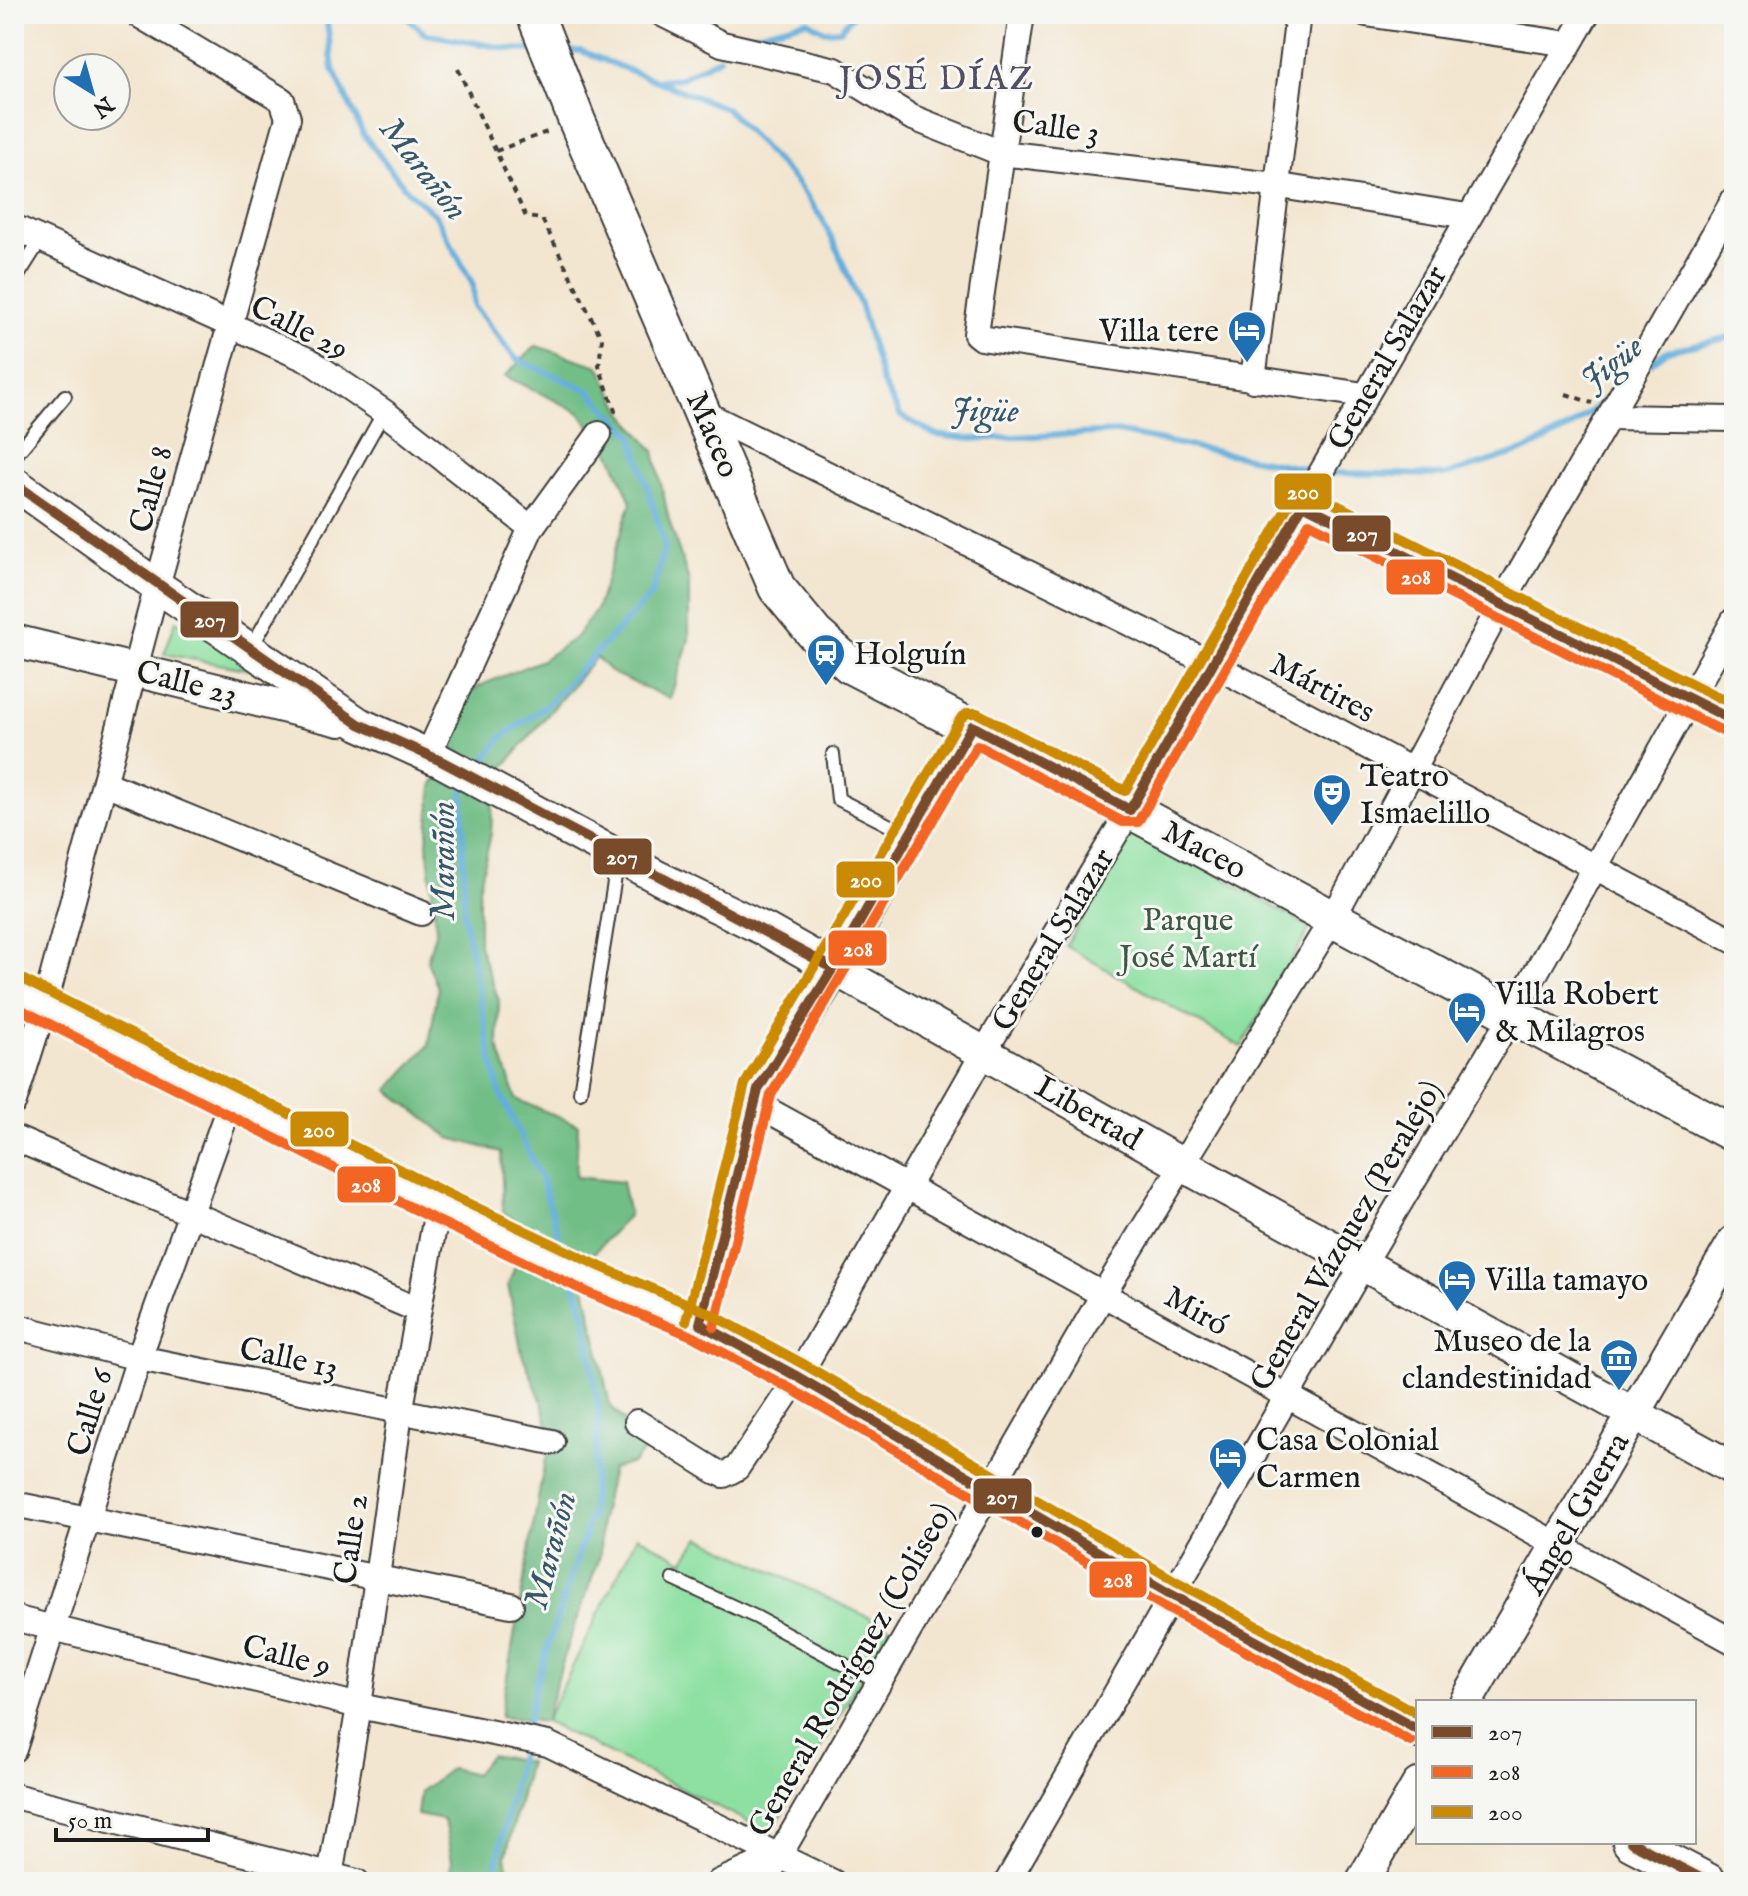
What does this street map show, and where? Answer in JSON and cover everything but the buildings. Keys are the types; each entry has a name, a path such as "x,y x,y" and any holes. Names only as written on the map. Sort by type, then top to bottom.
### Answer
{"main road":[{"name":"Maceo","path":"538,26 706,414 777,588 815,634 850,665 972,726 1734,1134"},
{"path":"972,726 833,968 758,1090 700,1324 798,1377 1172,1595 1416,1729"},
{"path":"1635,1844 1708,1882"}],"street":[{"name":"Calle 8","path":"14,1102 45,1004 288,111 282,100 137,14"},
{"name":"Calle 3","path":"662,14 722,44 835,70 911,117 1001,153 1274,185 1467,216"},
{"path":"1022,14 976,334 1253,380 1364,395"},
{"path":"1253,380 1274,185 1298,14"},
{"path":"1366,14 1569,44"},
{"name":"General Salazar","path":"637,1422 724,1475 737,1468 798,1377 984,1052 1130,810 1364,395 1587,14"},
{"name":"General Rodríguez (Coliseo)","path":"764,1882 1104,1293 1333,918 1502,603 1734,199"},
{"name":"Calle 29","path":"14,227 310,361 384,412 531,528"},
{"path":"1612,413 1734,419"},
{"name":"Mártires","path":"706,414 1212,664 1734,941"},
{"path":"434,758 531,528 599,434"},
{"path":"14,483 157,586 359,724"},
{"path":"1314,483 1502,603 1734,721"},
{"name":"General Vázquez (Peralejo)","path":"1007,1882 1364,1263 1512,1015 1734,620"},
{"name":"Calle 23","path":"14,641 359,724"},
{"name":"Libertad","path":"359,724 434,758 766,930 1181,1164 1734,1469"},
{"path":"105,783 421,913"},
{"path":"14,990 526,1248 700,1324"},
{"name":"Calle 6","path":"14,1749 139,1358 232,1098"},
{"name":"Miró","path":"755,1103 1734,1642"},
{"path":"14,1138 418,1310"},
{"name":"Calle 2","path":"330,1879 359,1706 400,1413 438,1205"},
{"name":"Ángel Guerra","path":"1467,1700 1734,1242"},
{"name":"Calle 13","path":"14,1326 139,1358 552,1442"},
{"path":"14,1504 511,1605"},
{"name":"Calle 9","path":"14,1618 359,1706 548,1744 833,1882"},
{"path":"1362,1882 1416,1788"},
{"path":"14,1796 330,1879 357,1882"},
{"path":"719,1882 779,1855"}],"lane":[{"path":"14,282 40,241"},
{"path":"14,457 65,396"},
{"path":"251,648 384,412"},
{"path":"833,754 838,799 909,836"},
{"path":"580,1092 619,856"},
{"path":"673,1579 756,1617 879,1683"}],"path":[{"path":"458,69 526,217 542,219 602,339 599,366 615,411 599,434"},
{"path":"496,151 577,121"}],"green space":[{"path":"536,346 599,366 623,413 654,451 669,520 689,581 689,640 670,699 612,673 596,657 494,779 491,833 479,889 479,945 499,1001 498,1046 516,1099 578,1125 576,1177 622,1182 629,1215 592,1255 534,1234 503,1211 501,1152 450,1138 388,1090 429,1045 438,988 427,961 436,929 427,843 432,786 453,753 452,730 459,704 479,686 542,660 576,637 597,608 631,502 611,455 579,412 505,376"},
{"path":"176,621 273,674 164,654"},
{"name":"Parque José Martí","path":"1135,827 1310,928 1241,1047 1066,946"},
{"path":"516,1264 585,1286 610,1405 648,1447 633,1463 612,1469 601,1520 600,1556 568,1644 545,1722 500,1717 544,1465 552,1442 542,1402 522,1354 508,1285"},
{"path":"637,1536 683,1561 700,1537 891,1628 771,1833 545,1722"},
{"path":"490,1755 529,1762 506,1856 510,1882 447,1882 452,1861 444,1820 417,1815 420,1792 451,1768 475,1774"}],"waterway":[{"name":"Marañón","path":"326,14 333,69 363,134 405,188 436,216 473,285 474,306 516,359 588,390 632,435 665,546 652,594 545,707 502,737 478,770"},
{"name":"Jigüe","path":"403,14 425,34 510,49 538,50"},
{"path":"744,37 807,21 825,31 840,30 854,14"},
{"name":"Jigüe","path":"561,51 581,51 727,109 796,182 821,217 836,247 860,304 883,384 901,416 936,435 972,439 1117,432 1316,471"},
{"path":"661,80 681,78 720,58"},
{"name":"Jigüe","path":"1651,363 1667,351 1734,336"},
{"name":"Jigüe","path":"1327,473 1445,475 1526,450 1572,426 1611,395"},
{"name":"Marañón","path":"467,785 463,791 464,915 488,1040 498,1088 541,1178 564,1252"},
{"name":"Marañón","path":"525,1734 536,1683 591,1516 599,1414 585,1316 573,1278"},
{"name":"Marañón","path":"493,1882 522,1745"}],"transit line":[{"name":"207","path":"14,483 359,724 441,761 833,968"},
{"name":"200","path":"686,1321 745,1084 961,718 968,713 977,713 1125,791 1296,492 1309,491 1734,705"},
{"name":"207","path":"1416,1729 1172,1595 798,1377 700,1324 758,1090 833,968 972,726 1130,810 1303,504 1734,721"},
{"name":"208","path":"714,1327 771,1095 977,745 1123,822 1138,822 1309,523 1728,734"},
{"name":"200","path":"20,978 444,1192 601,1267 707,1312 805,1365 1179,1583 1416,1713"},
{"name":"208","path":"14,1006 432,1218 589,1293 694,1337 791,1389 1165,1607 1411,1742"},
{"name":"207","path":"1635,1844 1708,1882"}],"place":[{"name":"Villa tere","path":"1247,364"},
{"name":"Holguín","path":"826,687"},
{"name":"Teatro Ismaelillo","path":"1332,827"},
{"name":"Villa Robert & Milagros","path":"1467,1045"},
{"name":"Villa tamayo","path":"1457,1313"},
{"name":"Museo de la clandestinidad","path":"1619,1392"},
{"name":"Casa Colonial Carmen","path":"1228,1491"}],"district":[{"name":"JOSÉ DÍAZ","path":"937,77"}]}
